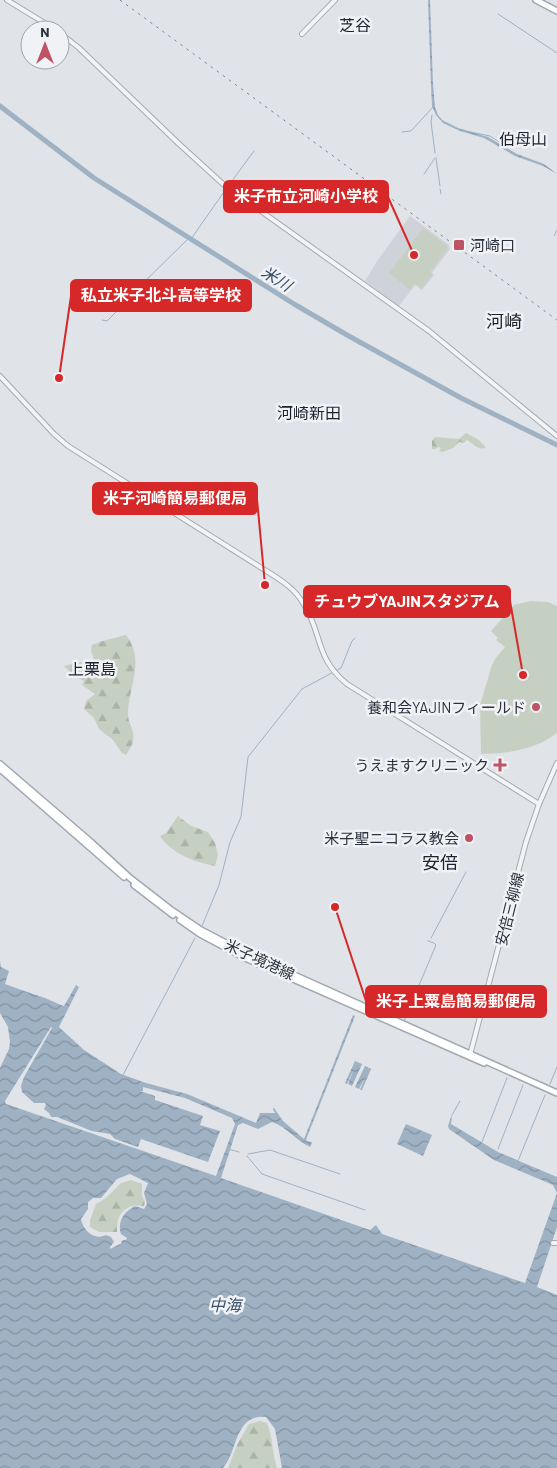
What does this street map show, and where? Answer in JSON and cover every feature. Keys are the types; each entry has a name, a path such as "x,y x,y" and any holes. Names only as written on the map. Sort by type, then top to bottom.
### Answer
{"main road":[{"path":"536,0 557,11"},
{"name":"米子境港線","path":"0,764 130,878 170,909 202,930 245,953 557,1095"},
{"name":"米子境港線","path":"0,769 152,901 200,934 282,975 470,1056"}],"street":[{"path":"7,0 40,20"},
{"path":"302,34 335,0"},
{"path":"70,41 223,184 429,331 557,436"},
{"path":"0,376 54,434 68,446 262,568 293,590 304,604 310,616 324,658 337,676 347,684 539,804"},
{"name":"安倍三柳線","path":"470,1056 526,842 539,804 557,763"}],"shaded area":[{"path":"410,216 449,245 450,249 422,290 415,285 399,306 365,281 377,261"}],"green space":[{"path":"423,228 448,248 430,272 432,274 422,288 415,283 410,290 389,273"},
{"path":"466,433 479,440 486,448 478,447 467,440 464,443 459,442 453,448 443,452 439,451 441,448 439,447 432,449 432,441 435,437 459,439"},
{"path":"531,601 548,602 557,606 557,733 540,743 521,750 481,754 480,705 492,665 505,647 496,640 498,638 491,631 514,605"},
{"path":"126,635 132,645 135,664 128,715 133,738 126,755 122,753 113,740 99,729 94,718 84,709 86,701 95,694 82,685 84,681 73,675 64,666 81,662 87,672 96,666 91,650 92,645"},
{"path":"178,816 191,826 208,832 215,843 218,855 215,866 184,856 170,847 160,836 166,833"},
{"path":"131,1180 142,1184 144,1206 132,1206 123,1211 118,1220 117,1232 99,1232 90,1227 90,1220 96,1204 106,1198 121,1183"},
{"path":"260,1421 267,1423 269,1428 277,1468 228,1468 237,1445 249,1424"}],"water":[{"path":"428,0 430,0 435,107 438,115 442,120 458,128 488,137 517,154 544,164 557,174 543,166 515,156 484,138 460,131 443,123 436,115 432,106"},
{"name":"中海","path":"0,961 1,967 9,971 5,984 64,1006 76,985 79,987 59,1027 84,1050 121,1074 187,1094 256,1123 260,1113 275,1113 274,1108 283,1121 304,1139 353,1015 355,1016 307,1137 306,1141 312,1142 310,1147 272,1122 258,1129 243,1123 238,1125 221,1178 370,1230 376,1225 382,1234 525,1283 557,1193 557,1227 537,1287 557,1295 557,1468 282,1468 275,1429 266,1417 248,1421 242,1428 232,1453 223,1468 0,1468 0,1068 9,1049 10,1042 8,1027 0,1013","holes":["51,1027 21,1086 22,1092 34,1103 45,1103 44,1109 51,1117 57,1117 92,1131 110,1134 115,1139 138,1147 141,1139 208,1162 220,1131 200,1125 203,1116 155,1100 155,1096 140,1091 143,1091 143,1087 185,1098 232,1118 235,1124 216,1176 6,1104 5,1101","130,1174 148,1183 144,1193 147,1204 144,1209 135,1206 122,1217 120,1225 121,1234 127,1238 110,1249 114,1242 111,1237 106,1235 97,1237 93,1235 84,1227 81,1219 88,1209 88,1202 93,1198 101,1198 117,1179"]},
{"path":"355,1061 362,1064 352,1086 348,1084 354,1069 347,1084 345,1083"},
{"path":"365,1066 369,1068 368,1070 371,1069 362,1090 360,1090 365,1078 359,1089 355,1087"},
{"path":"452,1114 451,1124 498,1152 557,1177 557,1193 553,1185 494,1160 449,1129 448,1126"},
{"path":"406,1124 432,1135 423,1156 397,1144"}],"waterway":[{"path":"498,14 557,53"},
{"name":"米川","path":"0,106 94,178 294,304 461,398 557,445"},
{"path":"402,132 411,131 433,107"},
{"path":"432,115 431,122 435,153"},
{"path":"461,130 490,136 507,147"},
{"path":"229,185 254,151"},
{"path":"424,174 435,158"},
{"path":"436,158 440,186"},
{"path":"191,239 226,189"},
{"path":"440,189 441,194"},
{"path":"554,236 557,230"},
{"path":"102,320 107,321 189,238"},
{"path":"202,926 219,885 230,842 241,817 248,757 302,689 341,668 355,638"},
{"path":"431,938 466,872"},
{"path":"123,1075 195,938"},
{"path":"404,1021 436,945 428,941"},
{"path":"550,1084 557,1067"},
{"path":"482,1142 507,1078"},
{"path":"498,1149 523,1085"},
{"path":"518,1161 545,1095"},
{"path":"452,1115 460,1101"},
{"path":"228,1149 239,1152"},
{"path":"248,1154 270,1150 340,1174"},
{"path":"247,1156 262,1174 365,1210"}],"railway":[{"path":"120,0 557,320"}],"place":[{"name":"河崎口","path":"459,245"},
{"name":"米子市立河崎小学校","path":"414,255"},
{"name":"私立米子北斗高等学校","path":"59,378"},
{"name":"米子河崎簡易郵便局","path":"265,585"},
{"name":"チュウブYAJINスタジアム","path":"523,675"},
{"name":"養和会YAJINフィールド","path":"536,707"},
{"name":"うえますクリニック","path":"500,765"},
{"name":"米子聖ニコラス教会","path":"469,838"},
{"name":"米子上粟島簡易郵便局","path":"335,907"}],"district":[{"name":"芝谷","path":"355,24"},
{"name":"伯母山","path":"523,138"},
{"name":"河崎","path":"504,321"},
{"name":"河崎新田","path":"309,412"},
{"name":"上栗島","path":"92,668"},
{"name":"安倍","path":"440,862"}]}
